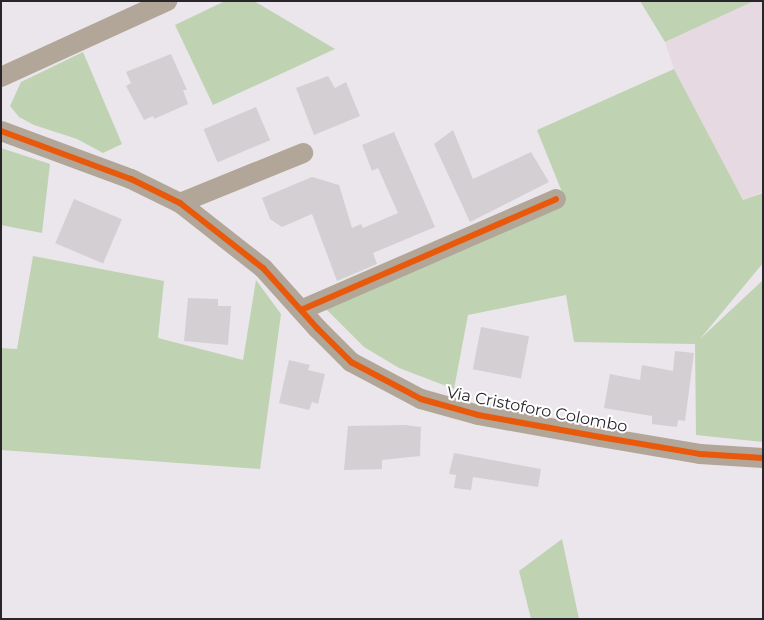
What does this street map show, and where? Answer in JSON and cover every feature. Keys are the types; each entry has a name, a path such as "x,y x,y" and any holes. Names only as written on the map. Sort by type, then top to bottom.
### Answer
{"street":[{"path":"1,77 167,1"},
{"name":"Via Cristoforo Colombo","path":"1,131 132,179 180,203 264,268 351,362 421,400 478,415 609,439 700,454 763,458"},
{"path":"180,203 303,153"},
{"path":"301,310 556,199"}],"shaded area":[{"path":"754,1 763,1 763,192 743,200 674,69 665,42"}],"green space":[{"path":"225,1 254,1 335,49 213,105 175,25"},
{"path":"640,1 754,1 665,42"},
{"path":"83,52 122,144 103,153 77,139 34,125 19,117 10,106 21,82"},
{"path":"674,69 743,200 763,193 763,263 700,339 763,280 763,442 696,435 695,344 574,342 566,295 468,315 454,389 399,368 364,347 321,304 566,202 537,130"},
{"path":"1,148 50,164 42,233 1,225"},
{"path":"33,256 164,281 158,338 243,360 256,280 281,314 260,469 1,450 1,348 17,349"},
{"path":"562,539 579,619 531,619 519,571"}],"building":[{"path":"171,54 187,90 183,90 188,104 154,119 153,116 144,120 126,86 131,83 126,72"},
{"path":"328,76 335,88 346,82 360,116 314,135 296,88"},
{"path":"256,107 270,140 218,162 204,129"},
{"path":"453,130 473,179 531,152 549,182 470,222 434,144"},
{"path":"394,132 435,227 373,253 377,264 337,281 312,214 282,227 270,219 262,198 312,177 339,185 352,228 361,224 363,228 398,213 378,168 372,171 362,145"},
{"path":"74,199 122,219 103,264 55,243"},
{"path":"188,298 218,299 218,306 231,306 228,345 184,341"},
{"path":"481,327 529,336 521,379 473,369"},
{"path":"675,351 694,353 685,421 678,420 677,427 652,424 652,416 604,408 610,374 640,380 642,365 673,371"},
{"path":"289,360 310,365 308,370 325,374 318,404 312,402 309,410 279,403"},
{"path":"405,425 421,427 420,456 382,460 382,469 344,470 348,426"},
{"path":"454,453 541,469 538,487 473,477 471,490 454,488 456,475 449,474"}],"cycle path":[{"path":"1,131 131,179 180,203 263,268 318,329 351,362 421,399 478,415 600,437 700,454 763,458"},
{"path":"301,310 556,199"}]}
